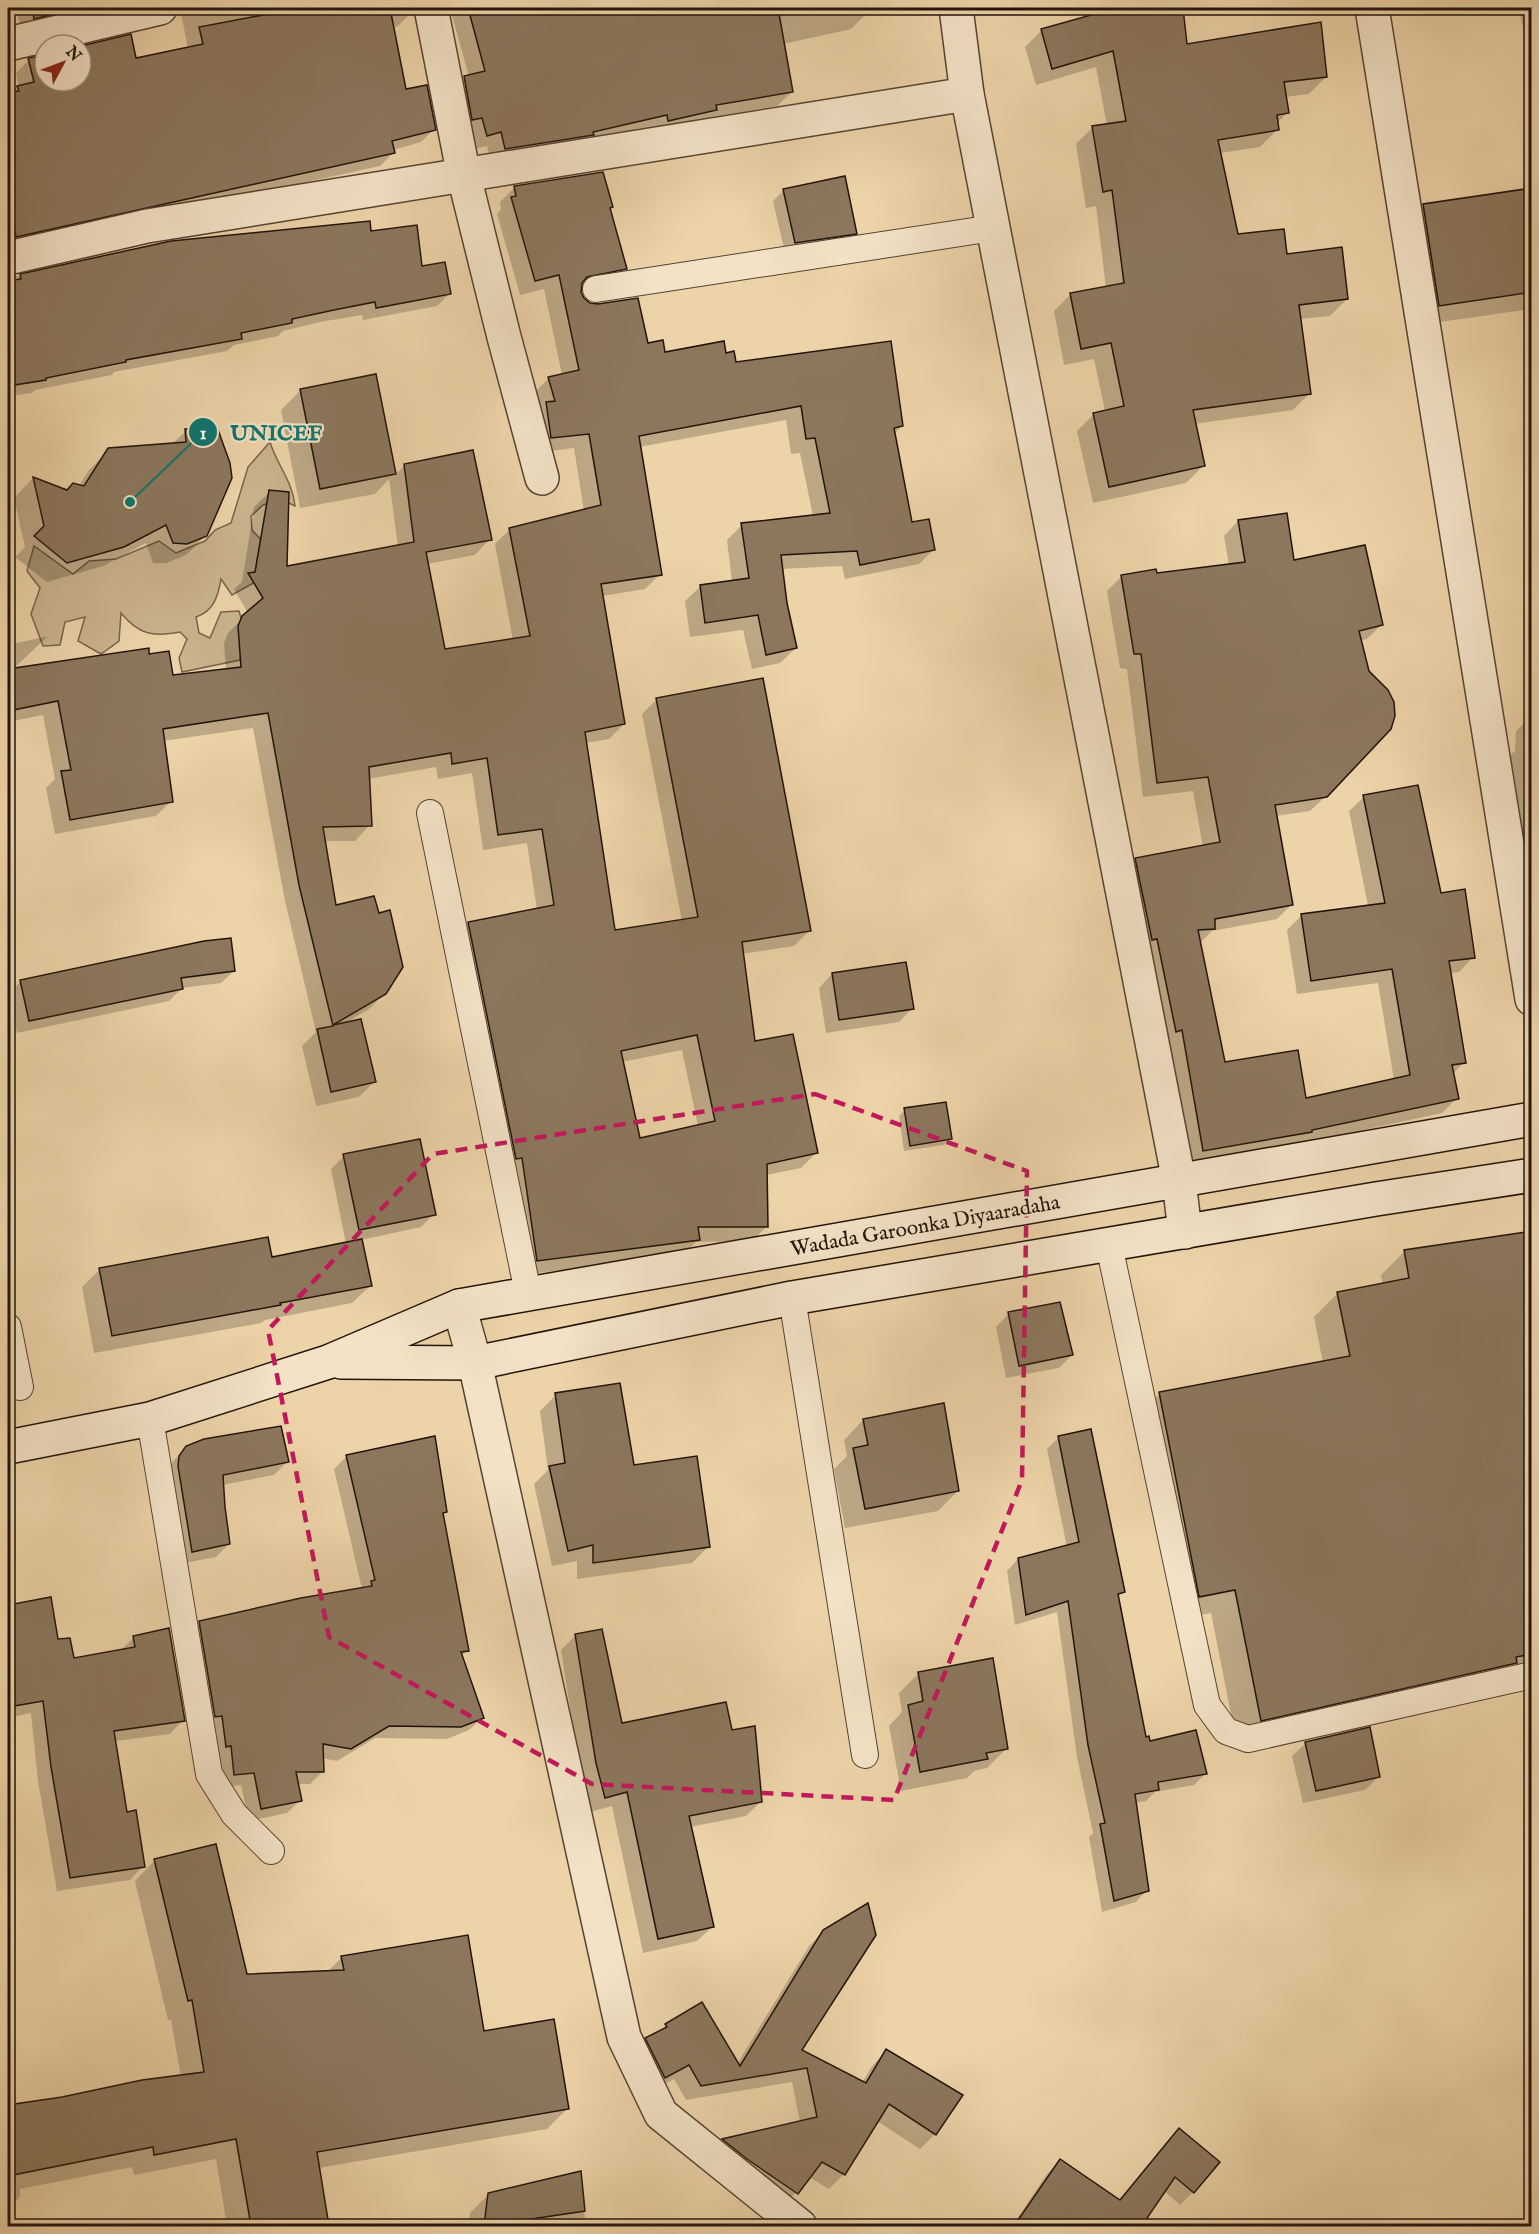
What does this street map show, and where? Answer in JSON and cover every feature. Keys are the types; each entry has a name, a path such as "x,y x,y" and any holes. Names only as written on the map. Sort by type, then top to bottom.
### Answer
{"street":[{"path":"8,44 160,8"},
{"path":"431,8 464,176 542,478"},
{"path":"956,8 967,94 1179,1180 1185,1232"},
{"path":"1372,8 1532,999"},
{"path":"8,258 147,226 967,94"},
{"name":"Wadada Garoonka Diyaaradaha","path":"8,1446 150,1419 327,1362 459,1306 1532,1119"},
{"name":"Wadada Garoonka Diyaaradaha","path":"327,1362 475,1363 792,1298 1532,1175"},
{"path":"459,1306 475,1363 624,2037 661,2114 800,2226"}],"lane":[{"path":"596,289 993,228"},
{"path":"430,813 528,1293"},
{"path":"1109,1245 1207,1705 1226,1731 1248,1739 1532,1675"},
{"path":"792,1298 865,1755"},
{"path":"8,1327 20,1387"},
{"path":"150,1419 209,1774 234,1814 271,1851"}],"highlighted area":[{"path":"815,1094 1027,1171 1022,1480 894,1800 592,1784 329,1637 268,1330 433,1154"}],"shaded area":[{"path":"270,442 288,481 295,506 281,499 263,505 251,516 252,530 263,542 257,560 259,580 232,595 221,579 211,607 196,617 199,633 210,638 221,612 239,611 245,631 240,660 182,672 179,658 187,639 180,632 147,633 134,626 121,613 119,641 101,654 78,641 85,617 65,622 60,645 43,646 31,614 40,588 27,571 34,546 73,574 89,561 116,559 159,541 176,553 205,541 215,530 231,523 248,467"}],"building":[{"path":"32,8 76,8 76,9 34,19"},
{"path":"300,8 390,8 406,89 427,85 436,130 392,141 395,153 16,237 8,193 8,93 19,91 17,86 33,82 33,93 93,93 93,43 131,34 136,58 203,44 199,27"},
{"path":"468,8 778,8 793,92 716,105 717,110 668,121 667,115 593,132 594,135 505,149 501,132 487,136 482,118 472,120 464,76 485,71"},
{"path":"1116,8 1183,8 1187,44 1321,22 1327,77 1284,82 1289,113 1277,115 1279,130 1218,140 1238,234 1284,229 1287,254 1342,247 1348,299 1299,305 1311,394 1193,410 1205,466 1109,487 1093,413 1124,406 1111,343 1081,349 1070,293 1124,283 1112,190 1103,192 1092,126 1126,121 1113,51 1052,69 1041,29"},
{"path":"33,57 33,78 28,58"},
{"path":"603,172 613,207 610,208 627,269 587,277 582,283 581,292 590,303 598,304 638,298 648,343 663,340 665,352 724,341 726,353 734,351 736,362 891,341 903,426 894,428 912,522 929,519 935,550 860,565 857,551 781,555 787,603 797,648 766,655 758,615 705,623 700,585 749,578 741,523 830,513 815,438 806,439 801,406 639,436 662,575 601,584 625,724 585,732 615,930 698,917 656,698 763,678 811,931 742,942 755,1041 793,1034 818,1153 767,1164 768,1227 698,1227 700,1240 537,1261 522,1158 516,1159 468,922 554,905 542,829 498,835 487,758 452,764 451,753 369,767 372,826 323,827 336,905 374,896 379,913 390,910 403,967 386,994 333,1025 361,1019 376,1082 331,1092 317,1029 333,1026 299,885 268,713 163,729 173,802 70,820 61,771 71,770 58,701 8,711 8,669 149,648 149,654 169,651 173,675 241,667 238,626 242,616 263,598 248,573 255,572 269,490 289,492 287,566 414,542 404,464 473,450 492,540 426,552 445,649 530,636 509,528 601,505 589,434 551,438 546,402 555,401 548,377 579,370 559,275 535,281 511,197 516,196 514,186","holes":["697,1035 715,1121 640,1138 621,1051"]},
{"path":"845,176 857,234 795,243 783,189"},
{"path":"1532,188 1532,292 1439,306 1423,204"},
{"path":"370,221 371,231 417,225 422,266 445,262 451,294 376,308 375,302 334,310 292,319 292,323 241,333 242,339 126,360 126,362 46,378 46,380 8,386 8,281 21,279 20,274 171,241"},
{"path":"376,374 396,474 320,489 300,389"},
{"path":"217,427 230,463 232,478 207,536 187,544 173,543 166,525 124,547 67,563 34,536 44,526 33,477 67,490 73,483 84,486 108,448 186,442 185,429"},
{"path":"1287,513 1294,560 1365,545 1383,625 1359,631 1369,671 1388,690 1394,702 1395,716 1391,729 1327,797 1275,805 1293,905 1215,919 1215,929 1198,930 1225,1062 1298,1050 1306,1098 1410,1075 1392,969 1311,981 1301,914 1385,903 1363,795 1418,785 1441,893 1465,889 1475,958 1449,961 1466,1063 1452,1065 1459,1099 1312,1130 1312,1132 1203,1151 1182,1030 1176,1032 1157,939 1152,940 1135,858 1220,842 1208,777 1157,783 1141,654 1134,654 1121,575 1156,569 1157,573 1245,562 1238,520"},
{"path":"231,938 235,971 181,978 183,989 29,1021 20,980 204,941"},
{"path":"906,962 914,1009 839,1020 832,973"},
{"path":"946,1102 952,1139 910,1146 904,1108"},
{"path":"420,1139 436,1215 359,1230 343,1154"},
{"path":"1532,1231 1532,1654 1516,1657 1517,1663 1261,1721 1235,1590 1199,1597 1159,1392 1350,1356 1337,1292 1409,1278 1404,1250"},
{"path":"268,1237 272,1257 362,1239 372,1286 112,1336 99,1268"},
{"path":"1060,1302 1073,1355 1019,1366 1008,1312"},
{"path":"620,1383 634,1465 697,1456 710,1547 593,1563 593,1545 568,1551 549,1466 565,1463 555,1393"},
{"path":"944,1403 959,1491 865,1509 853,1448 868,1445 863,1419"},
{"path":"281,1426 289,1462 223,1475 230,1544 192,1552 178,1466 179,1456 186,1446 204,1439"},
{"path":"1091,1429 1125,1592 1118,1594 1146,1737 1149,1736 1150,1741 1196,1730 1207,1774 1158,1782 1159,1790 1135,1794 1149,1891 1114,1901 1100,1824 1105,1823 1088,1745 1068,1601 1026,1615 1018,1558 1079,1542 1058,1436"},
{"path":"435,1436 447,1512 443,1513 469,1651 461,1652 484,1718 461,1727 389,1726 351,1749 323,1744 324,1772 296,1772 302,1801 261,1809 254,1773 234,1775 231,1746 226,1747 222,1716 215,1717 199,1621 301,1598 372,1586 371,1581 375,1580 346,1455"},
{"path":"51,1597 58,1639 70,1638 74,1658 135,1647 133,1636 169,1628 185,1721 114,1731 127,1812 136,1810 145,1867 70,1878 51,1767 43,1701 8,1707 8,1605"},
{"path":"602,1629 622,1723 726,1702 732,1730 755,1726 762,1802 689,1816 714,1927 658,1939 627,1792 605,1798 596,1763 575,1634"},
{"path":"993,1658 1008,1749 986,1753 988,1759 920,1772 908,1705 923,1701 918,1672"},
{"path":"1370,1727 1380,1777 1316,1791 1305,1742"},
{"path":"216,1844 247,1974 344,1970 341,1956 468,1935 484,2031 554,2019 569,2109 317,2152 329,2226 251,2226 236,2139 154,2155 153,2147 8,2176 8,2105 62,2097 142,2080 204,2072 192,2000 188,2001 154,1859"},
{"path":"868,1903 876,1935 802,2050 866,2083 886,2049 963,2095 936,2135 889,2104 845,2175 822,2162 798,2194 722,2139 817,2117 807,2068 701,2086 689,2065 665,2078 645,2038 667,2027 665,2024 702,2002 740,2066 823,1930"},
{"path":"1179,2128 1220,2162 1194,2193 1175,2177 1147,2218 1158,2226 1014,2226 1060,2159 1120,2200"},
{"path":"581,2171 585,2211 484,2226 488,2193"}],"place":[{"name":"UNICEF","path":"130,502"}]}
